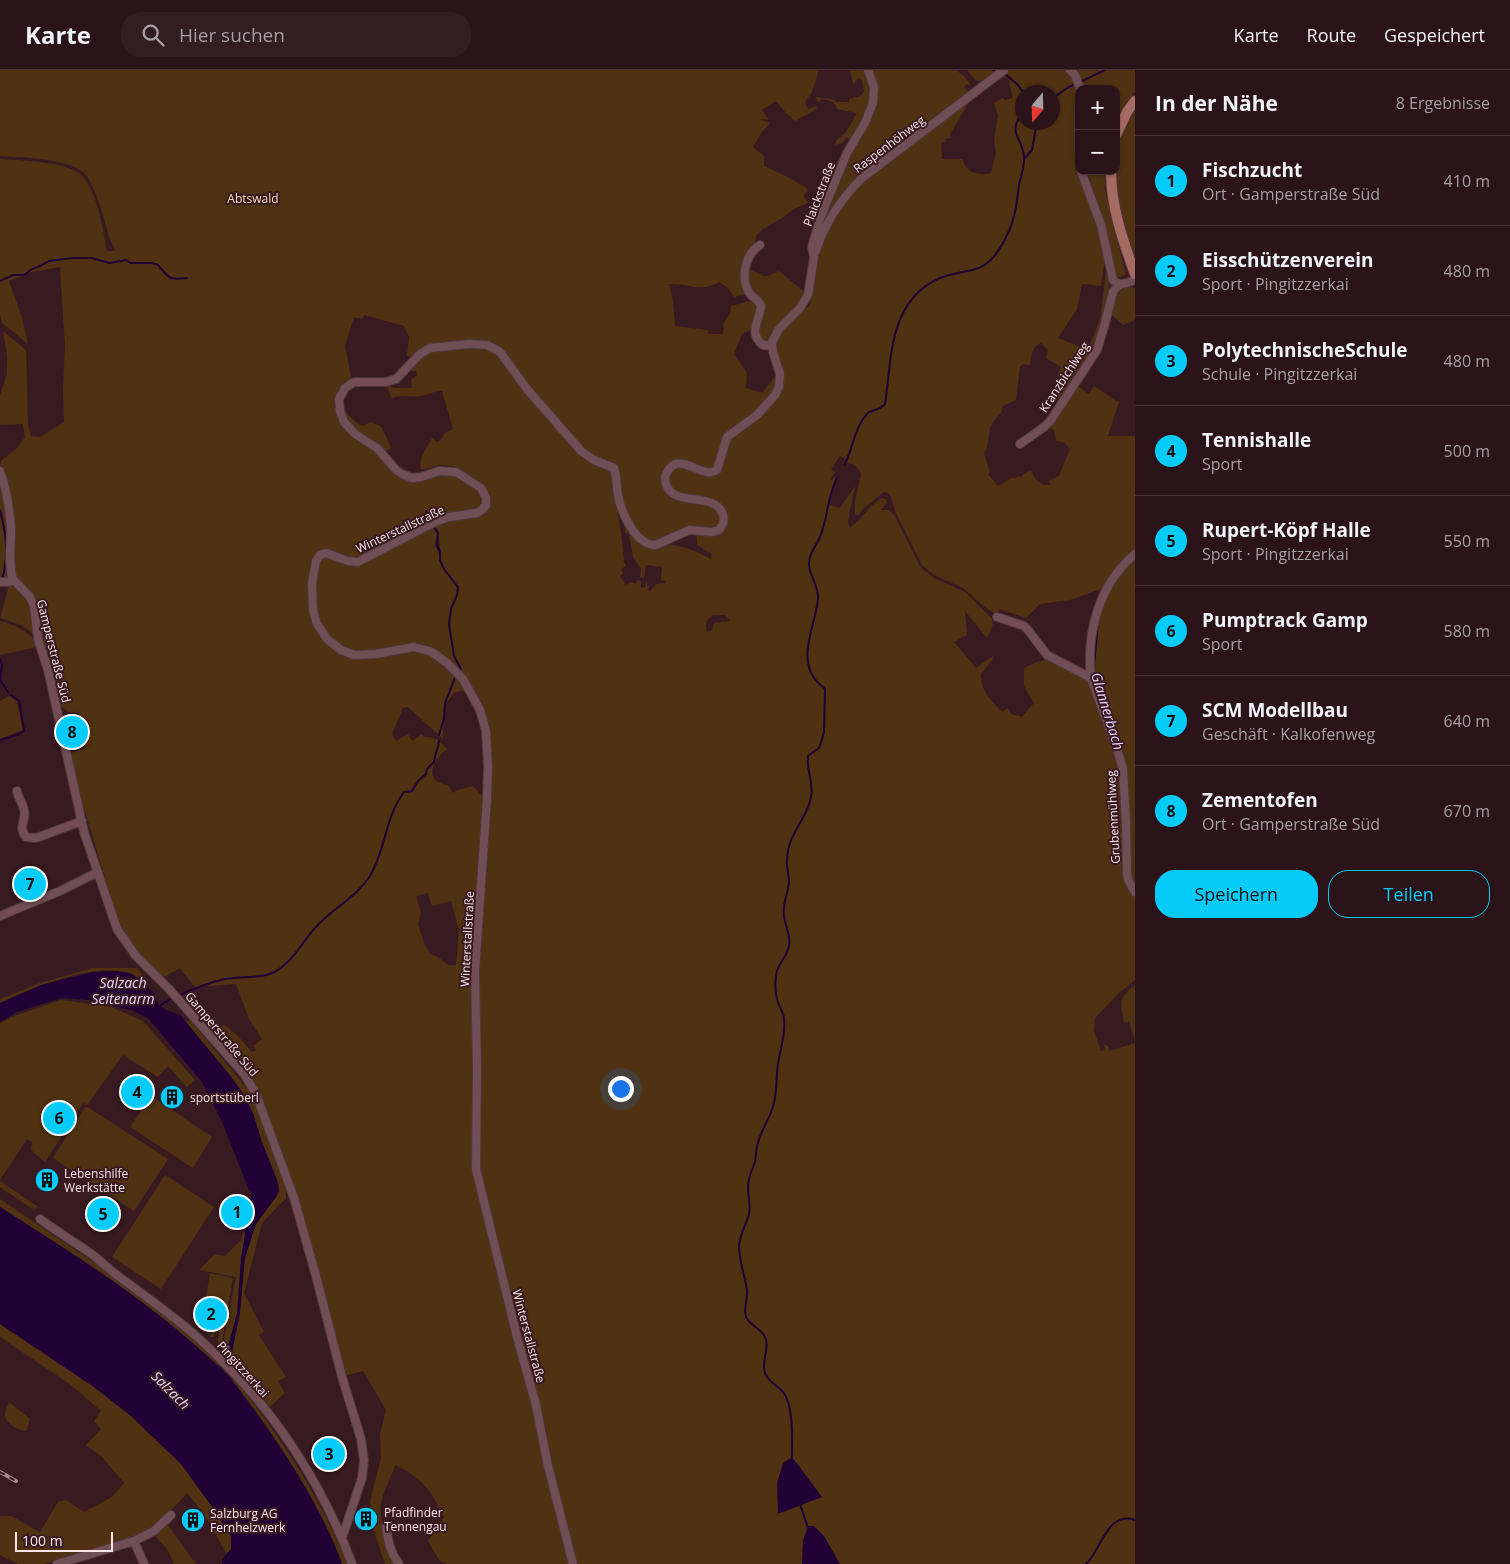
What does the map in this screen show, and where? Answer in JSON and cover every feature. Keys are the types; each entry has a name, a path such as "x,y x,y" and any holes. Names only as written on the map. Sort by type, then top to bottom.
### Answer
{"main road":[{"path":"1118,130 1135,101"},
{"path":"1111,175 1119,226 1135,274"}],"street":[{"name":"Plaickstraße","path":"817,239 821,216 835,180 847,153 872,108 874,87 868,70"},
{"name":"Raspenhöhweg","path":"772,346 779,329 806,300 817,239 834,210 848,193 862,178 1004,70"},
{"path":"1070,70 1079,85"},
{"path":"1082,175 1101,225 1111,278 1112,295"},
{"path":"760,245 749,256 745,278 750,293 758,300 761,306 755,325 755,335 763,345 772,346"},
{"path":"1111,278 1116,283 1122,284 1135,280"},
{"name":"Kranzbichlweg","path":"1020,444 1051,420 1090,360 1102,335 1112,295 1115,289 1122,284"},
{"name":"Winterstallstraße","path":"573,1564 548,1466 536,1405 476,1169 477,1067 474,990 488,786 488,751 484,724 480,710 463,679 439,657 426,650 414,647 368,655 354,655 341,650 327,639 317,624 314,618 312,600 313,570 316,560 320,555 326,553 355,562 362,560 443,519 480,511 486,505 486,498 481,488 456,472 439,471 416,478 402,474 392,467 377,448 347,427 341,416 339,399 342,392 351,383 386,382 396,379 420,354 430,348 478,344 494,347 577,447 594,460 614,468 619,499 629,523 642,541 656,545 689,530 716,532 722,526 724,516 717,506 703,500 676,496 667,488 664,478 670,468 679,463 690,465 708,473 717,470 727,437 757,415 777,391 780,383 780,374 772,346"},
{"path":"0,471 4,484 10,524 10,562 13,579 9,582 0,582"},
{"path":"998,617 1024,626 1047,655 1091,678 1091,650 1100,604 1114,575 1135,554"},
{"name":"Gamperstraße Süd","path":"13,579 30,596 34,606 38,640 48,668 82,820 117,929 125,943 139,960 169,989 237,1065 256,1094 294,1198 319,1285 342,1377 361,1439 364,1460 362,1478 342,1538"},
{"name":"Grubenmühlweg","path":"1091,678 1122,763 1125,793 1126,873 1135,892"},
{"path":"17,791 25,812 21,826 26,837 39,837 82,820"},
{"path":"0,916 98,872"},
{"name":"Pingitzzerkai","path":"40,1219 91,1254 168,1313 227,1365 271,1417 294,1449 320,1493 342,1538 352,1564"},
{"path":"57,1564 134,1542 154,1531 171,1515"},
{"path":"386,1525 388,1543 399,1564"},
{"path":"134,1542 144,1564"}],"green space":[{"name":"Abtswald","path":"0,70 819,70 812,92 805,102 808,109 816,106 817,109 795,121 776,101 762,110 769,120 762,120 770,123 761,133 753,147 764,156 764,166 808,189 803,196 808,202 763,229 756,236 755,243 747,256 743,269 746,294 734,297 728,288 719,282 706,287 669,284 673,300 675,326 708,330 708,334 723,334 724,322 730,314 731,306 754,300 758,310 752,329 742,334 734,354 747,373 746,388 762,393 777,374 782,372 776,342 786,325 809,305 815,271 834,217 849,196 859,186 872,174 969,102 950,134 950,138 945,139 946,142 941,142 942,159 962,159 966,167 977,174 991,173 996,153 994,140 998,115 994,103 1003,98 1004,100 1013,98 1008,78 996,80 992,76 985,80 976,81 967,70 1063,70 1074,78 1077,85 1075,85 1075,175 1080,175 1099,229 1105,259 1101,286 1082,284 1077,309 1058,338 1088,350 1100,319 1106,272 1109,292 1104,326 1089,361 1060,400 1057,400 1065,379 1058,374 1061,367 1046,358 1048,350 1041,343 1036,346 1030,365 1024,364 1020,366 1016,400 1003,406 1001,413 990,428 987,448 984,454 990,472 988,474 998,486 1013,477 1014,479 1020,477 1031,470 1038,481 1050,485 1050,480 1059,476 1070,449 1064,442 1056,441 1054,430 1047,427 1076,385 1089,394 1094,386 1119,402 1108,436 1135,436 1135,552 1120,566 1104,588 1070,600 1040,604 1026,618 999,609 997,615 963,588 934,575 922,565 888,493 884,492 858,515 855,515 855,501 861,474 857,467 848,462 846,465 840,462 844,463 846,459 840,456 831,469 835,472 831,479 837,478 832,491 830,505 840,508 855,486 848,521 850,527 859,521 877,501 882,498 886,499 887,502 881,510 889,510 894,515 921,568 934,578 965,592 992,619 993,624 987,638 965,611 967,635 954,642 976,668 993,656 981,674 981,680 984,691 994,703 1002,712 1008,708 1011,714 1022,717 1034,703 1024,686 1024,668 1050,659 1084,676 1092,684 1120,764 1124,790 1125,874 1135,896 1135,980 1119,993 1095,1018 1094,1031 1101,1051 1105,1050 1104,1045 1108,1046 1110,1051 1135,1043 1135,1564 447,1564 439,1560 428,1541 444,1517 425,1486 412,1475 395,1465 380,1508 388,1553 394,1564 385,1564 374,1531 370,1501 381,1458 380,1434 386,1410 363,1371 344,1376 320,1276 297,1196 261,1097 240,1064 210,1030 224,1025 236,1034 252,1052 256,1050 253,1046 262,1039 249,1019 236,984 195,987 180,968 162,978 141,957 118,921 74,775 70,753 86,748 79,713 68,712 60,705 42,645 38,601 17,576 12,564 14,530 9,499 0,467 1,461 17,448 25,437 23,424 0,425 0,395 7,374 7,356 3,331 26,350 28,424 31,436 40,437 64,422 65,346 60,267 32,272 9,281 22,318 28,344 2,323 0,315 0,159 52,164 72,169 79,173 95,198 107,251 114,251 115,249 110,240 93,186 85,174 70,165 20,157 0,156","holes":["364,315 404,326 409,337 407,356 415,357 426,348 441,343 467,341 489,343 489,347 457,345 427,351 408,371 416,371 417,375 411,380 412,388 387,386 392,399 399,396 421,396 442,391 453,429 445,433 440,441 437,442 432,438 422,457 421,470 440,465 455,466 456,470 483,489 490,502 489,508 482,514 450,519 434,525 438,535 441,553 439,554 435,545 437,534 432,526 359,564 350,563 331,556 322,557 315,568 313,586 317,619 330,639 341,648 351,652 369,653 396,646 420,646 440,656 462,673 476,697 487,730 489,783 485,803 482,796 473,786 453,793 448,785 435,780 432,770 434,764 447,749 440,741 424,737 422,734 412,741 408,734 396,741 392,734 403,708 408,707 443,739 444,705 454,693 464,690 467,692 464,685 447,664 432,654 416,649 404,649 367,657 352,656 340,652 329,644 321,634 311,608 311,567 314,558 319,552 330,551 348,559 367,557 442,516 476,511 483,502 482,494 477,488 460,476 450,473 441,473 412,481 399,477 379,453 344,425 340,419 337,397 351,376 345,346 354,317 362,319","617,485 631,522 642,537 650,541 659,541 679,531 696,526 697,545 712,554 711,559 683,547 665,545 651,547 642,545 623,519 625,532 629,534 633,557 641,569 640,577 644,578 646,565 662,567 661,580 665,581 665,583 656,584 651,591 648,590 648,582 646,582 645,588 641,587 641,581 638,580 636,584 631,582 626,585 620,576 623,574 621,569 626,566 613,489","713,615 725,615 731,621 714,623 712,630 707,632 706,624","428,893 432,906 451,901 459,930 456,965 448,965 438,957 430,954 418,925 421,912 416,896"]},
{"path":"850,70 865,70 870,89 869,107 862,124 850,140 847,137 842,143 835,145 836,141 846,132 857,113 837,109 834,103 828,100 823,99 818,102 816,97 835,100 835,102 849,102 849,99 860,96 864,92 862,80 858,79 853,84"},
{"path":"870,70 956,70 971,85 967,84 964,87 970,94 866,170 845,189 817,233 853,147 872,116 876,102"},
{"path":"1078,70 1135,70 1135,92 1120,112 1120,85 1083,85"},
{"path":"1135,107 1135,264 1117,202 1115,175 1120,175 1120,137"},
{"path":"1088,175 1105,175 1105,190 1126,275 1116,278 1101,213"},
{"path":"752,270 765,276 779,271 806,293 767,342 756,333 761,314 754,294 749,287 748,272"},
{"path":"1128,287 1135,288 1135,319 1123,325 1110,313 1120,291"},
{"path":"341,403 350,416 362,426 371,422 380,426 391,448 384,453 355,431 345,420"},
{"path":"0,478 8,525 9,573 7,577 0,580"},
{"path":"1135,556 1135,889 1129,877 1124,764 1093,677 1093,651 1100,611 1109,587"},
{"path":"9,586 23,592 27,598 32,612 35,635 21,625 0,618"},
{"path":"0,621 11,624 25,632 37,642 36,646 0,655"},
{"path":"9,696 17,701 23,730 0,739 0,701"},
{"path":"93,968 137,968 148,982 145,985 130,973 98,971 64,978 29,990 0,1003 0,999 40,983"},
{"path":"1135,985 1135,1041 1129,1021 1124,1023 1121,1005 1125,994"},
{"path":"61,1000 111,1007 143,1021 195,1080 187,1087 168,1066 158,1077 123,1055 87,1105 83,1103 45,1162 31,1150 32,1142 27,1139 0,1180 0,1023"},
{"path":"190,1020 250,1092 260,1112 286,1187 286,1198 262,1223 244,1293 264,1332 259,1335 286,1377 278,1381 285,1393 270,1407 222,1348 236,1277 199,1270 215,1254 225,1256 241,1240 243,1232 253,1233 256,1224 276,1197 253,1113 244,1095 186,1022"},
{"path":"151,1096 212,1137 193,1168 130,1127"},
{"path":"86,1106 168,1159 134,1211 53,1158"},
{"path":"165,1175 214,1207 161,1289 112,1257"},
{"path":"0,1181 38,1206 34,1210 0,1187"},
{"path":"0,1199 164,1312 219,1362 218,1365 139,1301 0,1207"},
{"path":"210,1273 233,1278 221,1347 217,1346 223,1309 220,1308 214,1337 210,1337 212,1322 202,1320"},
{"path":"0,1324 94,1387 131,1416 181,1464 219,1515 231,1536 231,1550 226,1553 204,1514 187,1493 167,1515 144,1532 119,1542 44,1564 18,1564 0,1555 0,1516 11,1516 40,1532 58,1502 66,1500 84,1512 112,1497 124,1483 102,1457 86,1445 101,1429 94,1421 101,1411 71,1385 0,1337"},
{"path":"234,1378 267,1422 311,1490 347,1564 342,1564 321,1515 308,1491 264,1423 232,1380"},
{"path":"9,1402 30,1419 27,1430 12,1426 7,1421 5,1413"},
{"path":"167,1524 196,1564 174,1564 167,1549 156,1537"}],"water":[{"name":"Salzach Seitenarm","path":"117,971 132,974 154,993 158,1004 166,1010 180,1015 229,1074 244,1095 253,1113 278,1182 279,1191 256,1224 245,1258 240,1313 231,1358 226,1354 237,1313 247,1200 251,1199 251,1191 222,1122 202,1082 148,1018 131,1010 100,1001 61,998 17,1012 0,1022 0,1003 41,985 93,972"},
{"name":"Salzach","path":"0,1207 87,1263 144,1303 198,1347 227,1375 267,1427 292,1465 325,1523 342,1564 222,1564 222,1560 231,1549 231,1536 181,1464 131,1416 94,1387 0,1324"},
{"path":"792,1457 822,1497 778,1514 777,1483 783,1463"},
{"path":"808,1526 814,1526 824,1536 840,1564 802,1564 803,1541"}],"waterway":[{"path":"1080,82 1105,70"},
{"path":"1006,75 1018,85"},
{"path":"1060,93 1075,84"},
{"path":"845,464 860,424 868,413 881,408 885,404 895,333 904,311 914,296 926,285 934,281 983,266 993,258 1004,242 1014,216 1024,163 1023,150 1016,130"},
{"path":"1024,159 1032,150 1036,130"},
{"path":"0,281 13,275 24,275 49,261 72,258 91,258 110,263 126,260 131,263 152,263 158,265 170,278 187,278"},
{"path":"792,1458 792,1424 787,1398 766,1376 764,1369 767,1347 766,1339 750,1323 745,1314 747,1290 739,1246 749,1214 749,1177 755,1162 761,1134 774,1105 777,1068 784,1036 784,1017 777,998 775,983 777,971 787,953 789,941 784,912 789,882 788,850 794,834 806,813 811,797 812,787 808,756 819,748 824,732 825,689 814,678 809,669 808,659 809,639 818,599 809,562 823,530 831,493 837,478"},
{"path":"0,510 6,545 2,579"},
{"path":"426,511 428,520"},
{"path":"435,528 438,533 437,546 440,551 440,560 444,569 458,587 451,609 449,624 454,656 461,669"},
{"name":"Glannerbach","path":"1094,665 1098,622"},
{"path":"0,659 2,665 0,680 8,692"},
{"path":"439,735 444,718 445,703 455,678"},
{"path":"0,740 24,731 19,701 11,695"},
{"path":"182,994 219,980 270,974 284,966 321,921 358,891 370,876 398,802 404,792 412,791 418,781 426,774 427,769 434,762 439,741"},
{"path":"158,1007 170,999"},
{"path":"800,1504 808,1528"},
{"path":"1086,1564 1111,1526 1125,1518 1135,1520"}],"railway":[{"path":"0,1472 16,1481"}],"place":[{"name":"Zementofen","path":"72,732"},
{"name":"SCM Modellbau","path":"30,884"},
{"name":"Tennishalle","path":"137,1092"},
{"name":"sportstüberl","path":"172,1097"},
{"name":"Pumptrack Gamp","path":"59,1118"},
{"name":"Lebenshilfe Werkstätte","path":"47,1180"},
{"name":"Fischzucht","path":"237,1212"},
{"name":"Rupert-Köpf Halle","path":"103,1214"},
{"name":"Eisschützenverein","path":"211,1314"},
{"name":"PolytechnischeSchule","path":"329,1454"},
{"name":"Pfadfinder Tennengau","path":"366,1519"},
{"name":"Salzburg AG Fernheizwerk","path":"193,1520"}]}
